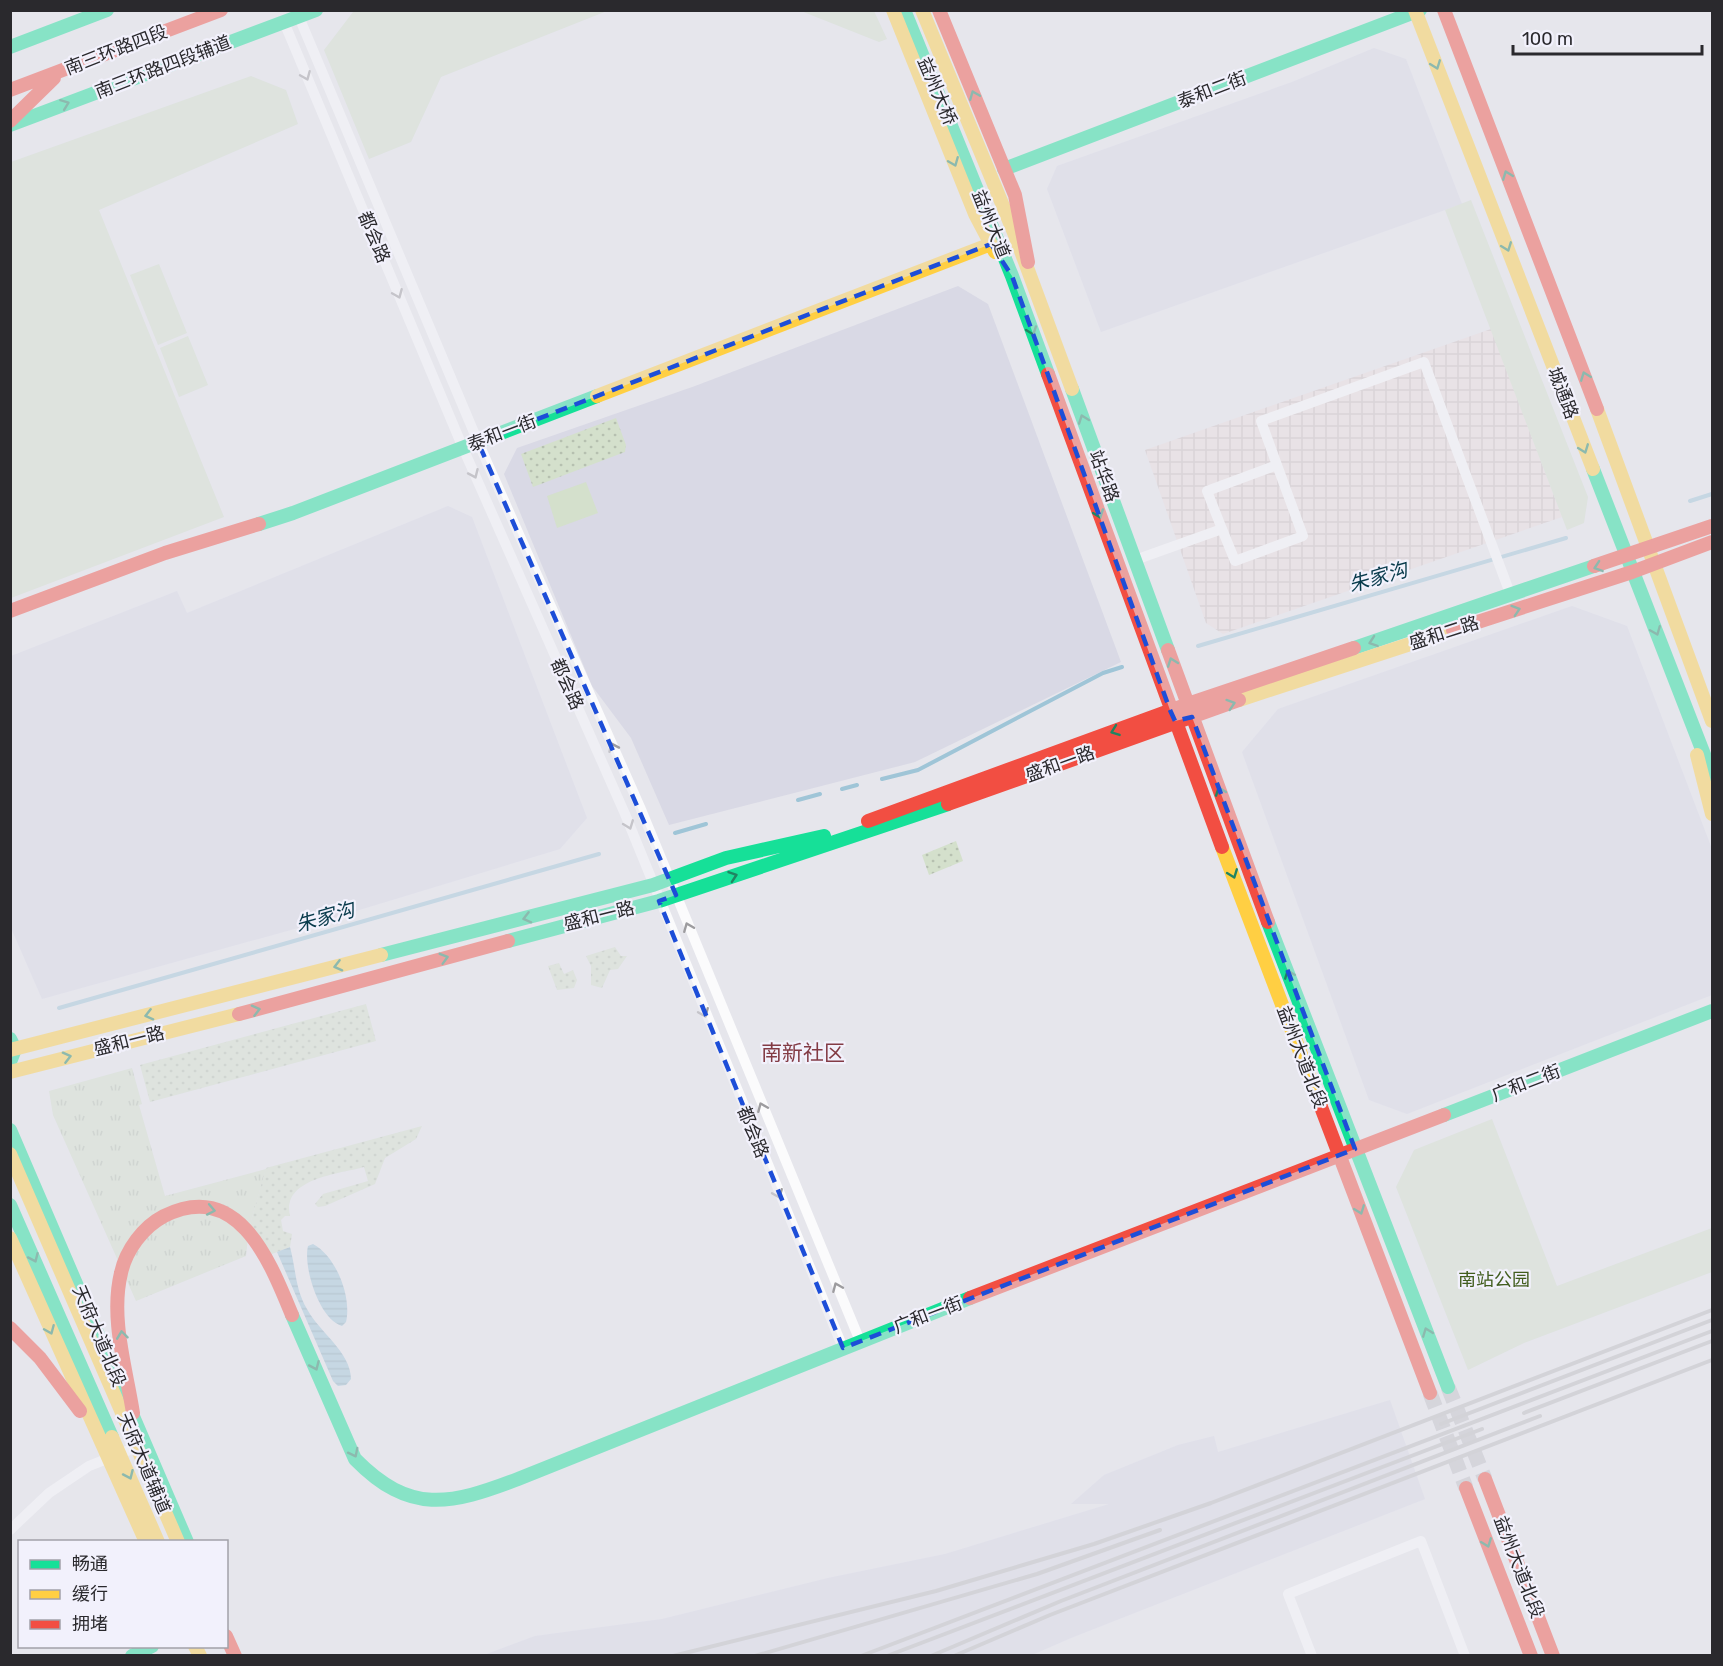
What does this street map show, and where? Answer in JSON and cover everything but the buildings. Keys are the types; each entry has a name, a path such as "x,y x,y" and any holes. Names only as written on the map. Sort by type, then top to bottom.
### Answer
{"main road":[{"path":"10,47 107,10"},
{"name":"南三环路四段","path":"10,90 221,10"},
{"name":"南三环路四段辅道","path":"10,123 316,10"},
{"path":"892,10 975,214 1012,276"},
{"name":"益州大桥","path":"904,10 971,172"},
{"name":"益州大桥","path":"922,10 986,165"},
{"path":"939,10 1021,218 1028,270"},
{"name":"城通路","path":"1444,10 1713,721"},
{"name":"泰和二街","path":"1004,170 1417,11"},
{"name":"城通路","path":"1417,11 1626,557 1713,775"},
{"path":"10,35 45,34"},
{"path":"10,123 61,71"},
{"name":"益州大道","path":"986,165 1015,235"},
{"name":"益州大道","path":"971,172 1012,276"},
{"name":"站华路","path":"1015,235 1190,710"},
{"name":"泰和一街","path":"10,611 165,553 293,513 991,244"},
{"name":"站华路","path":"1012,276 1173,716"},
{"path":"1173,716 1713,526"},
{"name":"盛和二路","path":"1190,710 1632,572 1713,542"},
{"path":"1700,688 1713,709"},
{"path":"1682,695 1713,814"},
{"name":"益州大道北段","path":"1190,710 1355,1149 1448,1387"},
{"name":"盛和一路","path":"12,1050 653,885 726,858 806,842 1173,716"},
{"name":"盛和一路","path":"10,1072 320,994 591,916 659,901 1002,786 1173,716"},
{"name":"益州大道北段","path":"1173,716 1430,1393"},
{"name":"广和二街","path":"1340,1155 1713,1011"},
{"name":"天府大道北段","path":"10,1130 186,1540"},
{"name":"天府大道辅道","path":"10,1154 177,1540"},
{"name":"广和一街","path":"133,1413 119,1315 121,1273 127,1255 148,1226 178,1211 192,1208 207,1208 234,1220 253,1237 266,1254 355,1459 384,1488 404,1497 442,1502 482,1492 518,1479 860,1341 1340,1155"},
{"name":"天府大道辅道","path":"10,1205 157,1540"},
{"path":"10,1238 92,1426 145,1540"},
{"path":"10,1328 40,1358 92,1426"},
{"name":"益州大道北段","path":"1485,1479 1553,1656"},
{"name":"益州大道北段","path":"1466,1488 1531,1656"},
{"path":"228,1640 235,1656"},
{"path":"132,1656 150,1648"}],"street":[{"name":"都会路","path":"298,17 478,442 670,880 860,1341"},
{"name":"都会路","path":"284,22 463,448 625,814 843,1348"},
{"path":"1277,465 1207,492 1235,561 1303,536 1261,421 1424,362 1511,596"},
{"path":"1135,560 1222,529"},
{"path":"10,1530 49,1493 89,1466 137,1447"},
{"path":"1312,1656 1288,1594 1421,1541 1465,1656"}],"highlighted area":[{"path":"991,244 1012,276 1170,710 1175,721 1192,717 1355,1149 843,1348 659,901 676,895 478,442"}],"shaded area":[{"path":"1374,48 1406,59 1462,204 1101,332 1047,189 1057,166 1292,82"},
{"path":"958,286 988,304 1121,662 915,762 669,825 631,738 592,686 504,474 517,448 695,386"},
{"path":"1491,329 1562,517 1223,634 1206,623 1145,450"},
{"path":"448,506 472,517 587,818 560,849 323,921 42,999 11,928 11,656 177,591 187,613"},
{"path":"1572,606 1627,626 1712,849 1712,995 1407,1114 1369,1100 1242,752 1278,709"},
{"path":"1390,1400 1425,1499 1032,1655 484,1655 535,1636 662,1619 828,1578 945,1554 1109,1504 1071,1504 1104,1475 1178,1445 1214,1436 1218,1452"}],"green space":[{"path":"607,11 441,77 411,142 369,159 324,50 353,12"},
{"path":"801,11 874,11 887,39 879,42"},
{"path":"251,76 286,90 298,124 99,210 224,517 11,598 11,162"},
{"path":"1471,200 1588,497 1584,523 1567,530 1445,210"},
{"path":"159,264 187,333 158,345 130,275"},
{"path":"188,336 208,385 179,397 160,348"},
{"path":"616,418 626,445 625,452 533,487 521,454"},
{"path":"586,482 598,513 557,528 547,496"},
{"path":"956,841 963,861 929,875 922,855"},
{"path":"615,947 621,956 627,956 618,969 610,970 602,988 591,985 591,966 586,956"},
{"path":"559,963 564,974 573,970 577,980 574,988 557,990 548,966"},
{"path":"366,1004 376,1041 150,1102 140,1065"},
{"path":"132,1068 142,1104 139,1105 165,1196 266,1169 249,1228 246,1256 136,1301 53,1115 49,1091"},
{"name":"南站公园","path":"1492,1119 1557,1286 1712,1228 1712,1272 1524,1343 1468,1370 1396,1187 1414,1150"},
{"path":"422,1126 416,1139 385,1158 375,1184 325,1206 318,1207 315,1204 323,1194 368,1181 364,1167 315,1180 294,1193 290,1203 290,1216 285,1216 281,1220 283,1231 292,1234 290,1247 272,1254 249,1228 266,1168"}],"water":[{"path":"313,1244 329,1258 344,1289 347,1312 346,1322 342,1326 326,1314 314,1291 307,1255 308,1246"},
{"path":"290,1247 303,1301 312,1318 340,1351 350,1369 351,1379 346,1385 338,1386 333,1381 277,1252"}],"waterway":[{"name":"朱家沟","path":"1690,501 1712,494"},
{"name":"朱家沟","path":"1198,646 1566,538"},
{"name":"朱家沟","path":"882,779 918,770 1103,673 1122,667"},
{"name":"朱家沟","path":"842,789 857,785"},
{"name":"朱家沟","path":"798,800 820,794"},
{"name":"朱家沟","path":"675,833 706,824"},
{"name":"朱家沟","path":"59,1008 599,854"}],"tunnel":[{"path":"1448,1387 1485,1479"},
{"path":"1430,1393 1466,1488"}],"railway":[{"path":"673,1656 936,1591 1094,1544 1211,1503 1712,1310"},
{"path":"1441,1424 1712,1320"},
{"path":"861,1656 1712,1331"},
{"path":"1524,1413 1712,1341"},
{"path":"954,1656 1050,1615 1712,1360"},
{"path":"931,1656 1061,1601 1540,1416"},
{"path":"887,1656 1482,1429"},
{"path":"755,1656 1037,1574 1160,1530"}],"traffic: fast":[{"path":"10,47 107,10"},
{"path":"10,125 316,10"},
{"path":"904,10 1012,276 1048,374"},
{"path":"1004,169 1420,10"},
{"path":"1072,389 1168,650"},
{"path":"259,524 597,396"},
{"path":"1593,469 1712,775"},
{"path":"1354,648 1594,566"},
{"path":"508,941 659,901 948,804"},
{"path":"381,955 653,885 726,858 824,836"},
{"path":"1268,922 1448,1387"},
{"path":"1444,1115 1712,1011"},
{"path":"10,1039 15,1049 10,1062"},
{"path":"10,1130 186,1540"},
{"path":"10,1205 112,1437"},
{"path":"518,1479 970,1298"},
{"path":"292,1315 355,1459 375,1477 413,1497 432,1500 472,1495 518,1479"},
{"path":"132,1656 148,1648"}],"traffic: slow":[{"path":"893,10 975,214 995,252"},
{"path":"922,10 1015,235 1072,389"},
{"path":"1415,10 1593,469"},
{"path":"597,396 991,244"},
{"path":"1597,409 1712,721"},
{"path":"1239,700 1453,630"},
{"path":"1697,755 1712,814"},
{"path":"1222,847 1321,1107"},
{"path":"10,1050 381,955"},
{"path":"10,1072 239,1014"},
{"path":"10,1154 177,1540"},
{"path":"10,1238 145,1540"},
{"path":"112,1437 157,1540"},
{"path":"196,1648 200,1656"}],"traffic: jam":[{"path":"10,90 221,10"},
{"path":"939,10 1015,195 1028,262"},
{"path":"1444,10 1597,409"},
{"path":"10,121 54,78"},
{"path":"1048,374 1222,847"},
{"path":"10,611 165,553 259,524"},
{"path":"1594,566 1712,526"},
{"path":"1453,630 1632,572 1712,542"},
{"path":"868,821 1188,704 1354,648"},
{"path":"1168,650 1268,922"},
{"path":"948,804 1239,700"},
{"path":"239,1014 508,941"},
{"path":"1321,1107 1430,1393"},
{"path":"970,1298 1444,1115"},
{"path":"133,1413 120,1343 118,1290 123,1264 131,1248 149,1226 164,1216 190,1207 213,1208 232,1217 248,1232 262,1251 292,1315"},
{"path":"10,1328 40,1358 80,1411"},
{"path":"1485,1479 1553,1656"},
{"path":"1466,1488 1531,1656"},
{"path":"228,1640 235,1656"}],"district":[{"name":"南新社区","path":"803,1053"}]}
